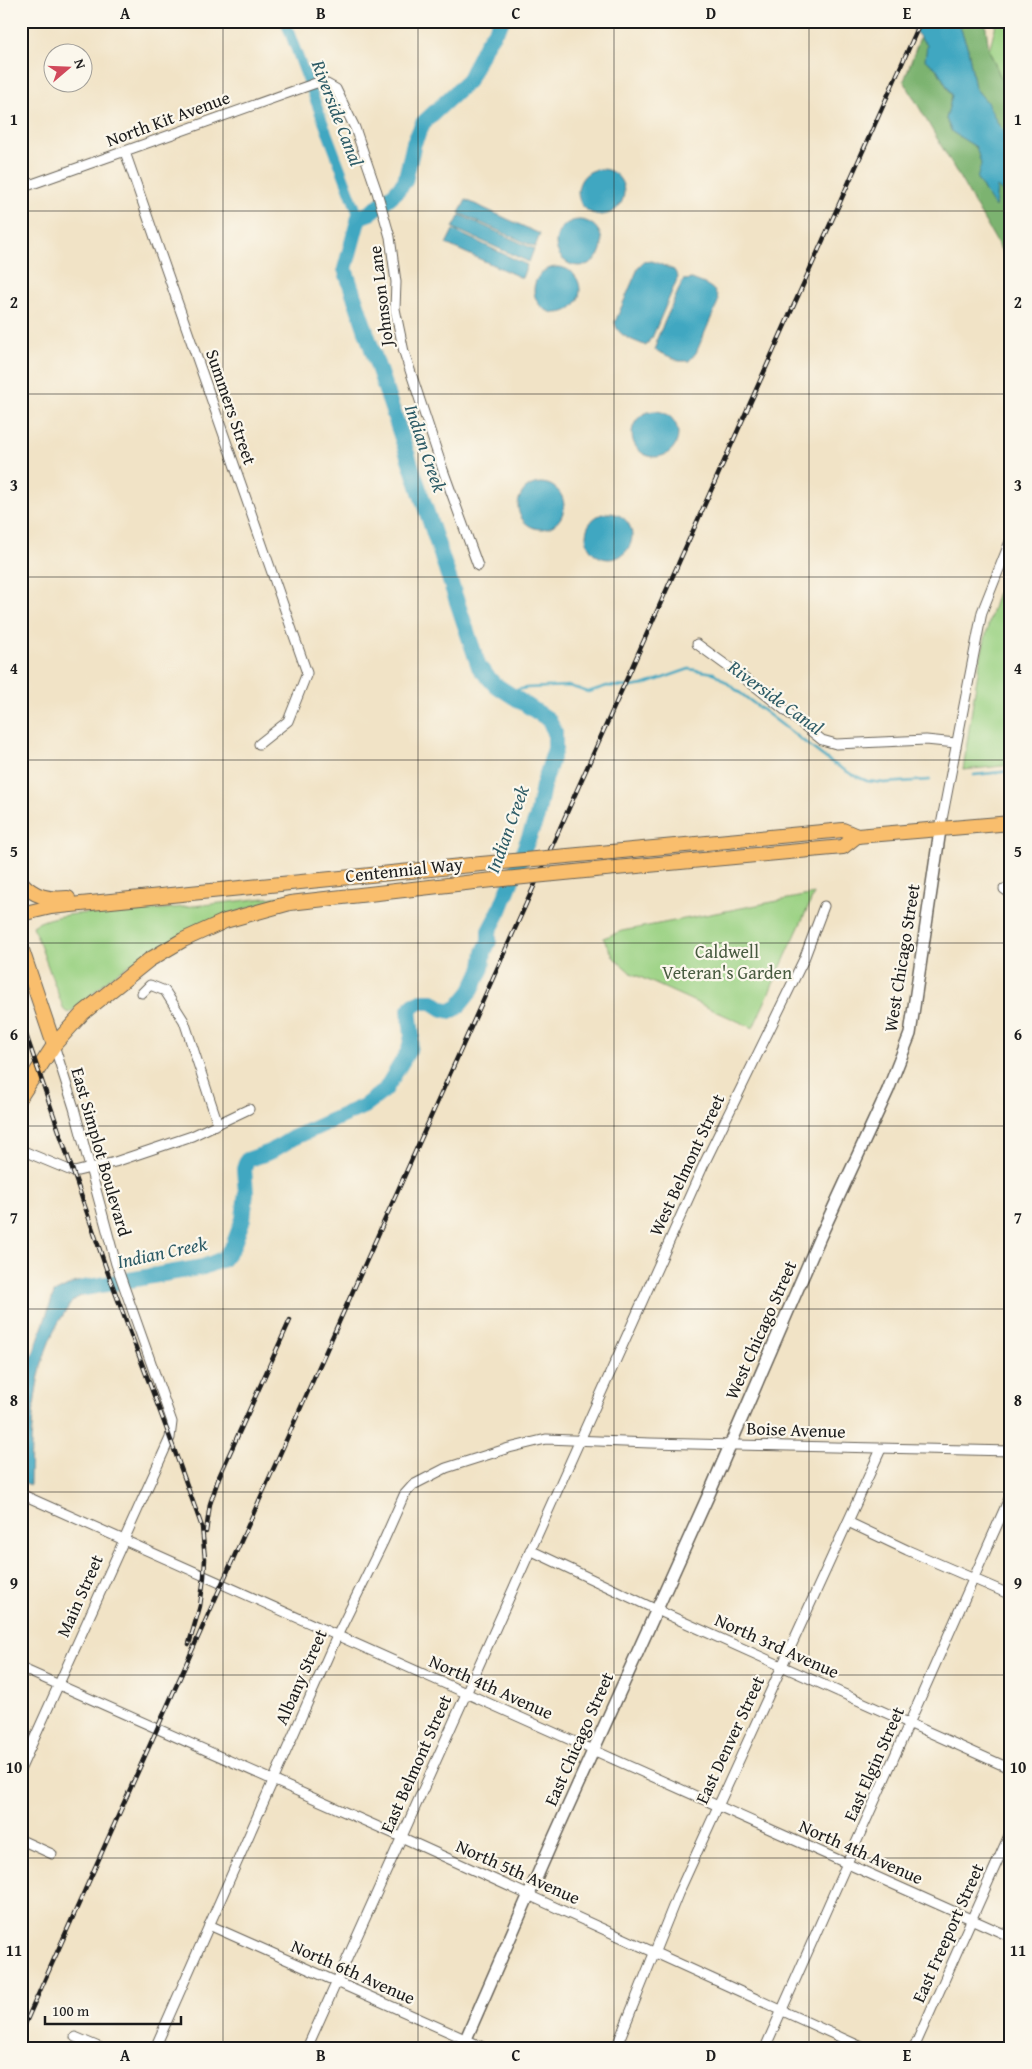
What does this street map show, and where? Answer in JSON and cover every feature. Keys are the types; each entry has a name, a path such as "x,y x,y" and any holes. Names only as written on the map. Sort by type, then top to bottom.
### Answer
{"main road":[{"name":"Centennial Way","path":"21,914 51,907 843,830 857,836 1011,823"},
{"name":"Centennial Way","path":"21,1096 54,1045 83,1013 149,960 183,940 225,921 290,902 474,882 843,847 857,836"},
{"path":"21,882 34,893 56,899 215,884 240,889"},
{"path":"21,948 54,1045"}],"street":[{"name":"North Kit Avenue","path":"21,188 303,88 316,84 327,84"},
{"name":"Johnson Lane","path":"327,84 336,89 355,128 385,216 396,282 395,309 404,352 443,470 478,566"},
{"name":"Summers Street","path":"125,152 307,673 288,721 259,744"},
{"name":"West Chicago Street","path":"730,1445 820,1237 888,1090 910,1034 940,830 982,612 1011,539"},
{"path":"697,644 756,687 822,740 836,744 926,740 956,743"},
{"name":"West Belmont Street","path":"580,1439 704,1164 804,959 824,906"},
{"path":"142,993 150,985 165,991 184,1021 218,1124"},
{"name":"East Simplot Boulevard","path":"54,1045 74,1108 116,1264 168,1406 172,1422 170,1438"},
{"path":"21,1150 74,1172 90,1169 192,1136 249,1109"},
{"name":"Main Street","path":"21,1768 170,1438"},
{"name":"Albany Street","path":"155,2048 337,1636 404,1495 413,1485 446,1468 509,1448 546,1439 580,1439"},
{"name":"Boise Avenue","path":"580,1439 650,1443 1011,1451"},
{"name":"East Belmont Street","path":"307,2048 580,1439"},
{"name":"East Chicago Street","path":"463,2043 730,1445"},
{"name":"East Denver Street","path":"616,2048 718,1806 881,1449"},
{"name":"North 4th Avenue","path":"21,1494 1011,1937"},
{"name":"East Elgin Street","path":"765,2048 1011,1494"},
{"path":"848,1522 1011,1595"},
{"name":"North 3rd Avenue","path":"530,1550 657,1610 1011,1769"},
{"name":"North 5th Avenue","path":"21,1668 401,1837 864,2048"},
{"name":"East Freeport Street","path":"914,2048 1011,1831"},
{"path":"21,1840 52,1854"},
{"name":"North 6th Avenue","path":"209,1925 336,1982 463,2043 485,2048"},
{"path":"75,2037 101,2048"}],"green space":[{"path":"958,21 985,21 989,50 1011,102 1011,142 998,124 987,102 975,88 968,49"},
{"path":"997,21 1011,21 1011,102 989,50"},
{"path":"920,37 927,45 926,60 937,69 952,96 946,119 952,132 976,147 995,206 997,186 1011,200 1011,267 904,81"},
{"path":"1011,560 1011,765 963,770 975,689 986,636 992,610"},
{"name":"Caldwell Veteran's Garden","path":"814,894 753,1028 631,973 615,959 603,938 622,931"},
{"path":"284,896 226,916 170,941 118,972 68,1013 64,1010 33,926 55,917 70,915 142,911"}],"water":[{"path":"909,21 958,21 968,49 975,88 987,102 998,124 1011,142 1011,200 997,187 995,207 977,179 981,164 976,147 952,132 946,119 952,95 937,69 925,60 927,45 911,27"},
{"path":"606,169 610,170 620,179 623,183 623,201 614,211 606,215 596,215 588,211 579,201 578,187 582,179 592,170"},
{"path":"466,200 540,234 535,247 459,213"},
{"path":"460,215 534,249 529,262 453,228"},
{"path":"584,220 588,221 598,230 601,234 601,252 592,262 584,266 574,266 566,262 557,252 556,238 560,230 570,221"},
{"path":"453,230 527,265 522,278 446,244"},
{"path":"652,261 674,270 678,277 652,338 646,346 623,335 616,327 615,322 639,266 643,262"},
{"path":"562,267 566,268 576,277 579,281 579,299 570,309 562,313 552,313 544,309 535,299 534,285 538,277 548,268"},
{"path":"692,279 713,289 718,302 696,353 689,361 679,361 655,350 658,342 656,341 683,280"},
{"path":"660,411 664,412 674,421 677,425 677,443 668,453 660,457 650,457 642,453 633,443 632,429 636,421 646,412"},
{"path":"536,483 546,483 560,493 564,506 560,519 554,525 546,529 536,529 522,519 518,511 518,501 528,487"},
{"path":"614,513 618,514 628,523 631,527 631,545 622,555 614,559 604,559 596,555 587,545 586,531 590,523 600,514"},
{"path":"104,1278 107,1289 81,1296 72,1302 54,1331 46,1351 40,1373 33,1418 30,1485 21,1481 21,1414 28,1369 54,1293 76,1282"}],"waterway":[{"name":"Riverside Canal","path":"285,21 359,217"},
{"name":"Indian Creek","path":"84,1288 203,1267 223,1259 233,1246 243,1219 246,1192 244,1169 247,1160 270,1152 293,1138 364,1106 385,1090 409,1050 412,1035 409,1010 421,1002 432,1002 443,1009 451,1011 458,1007 471,991 482,968 484,952 489,941 489,931 500,910 537,817 543,786 555,749 555,732 548,719 494,684 479,667 345,269 359,217 370,213 395,193 405,181 414,143 423,123 468,81 486,44 502,21"},
{"name":"Riverside Canal","path":"507,692 526,688 569,686 588,692 607,686 631,687 643,685 689,669 714,673 828,760 851,774 867,781 884,783 930,780"},
{"name":"Riverside Canal","path":"974,775 1011,771"}],"railway":[{"path":"21,2033 921,21"},
{"path":"21,1020 106,1268 202,1527 205,1559 204,1577 200,1606 189,1644"},
{"path":"206,1532 210,1504 219,1477 290,1320"}]}
